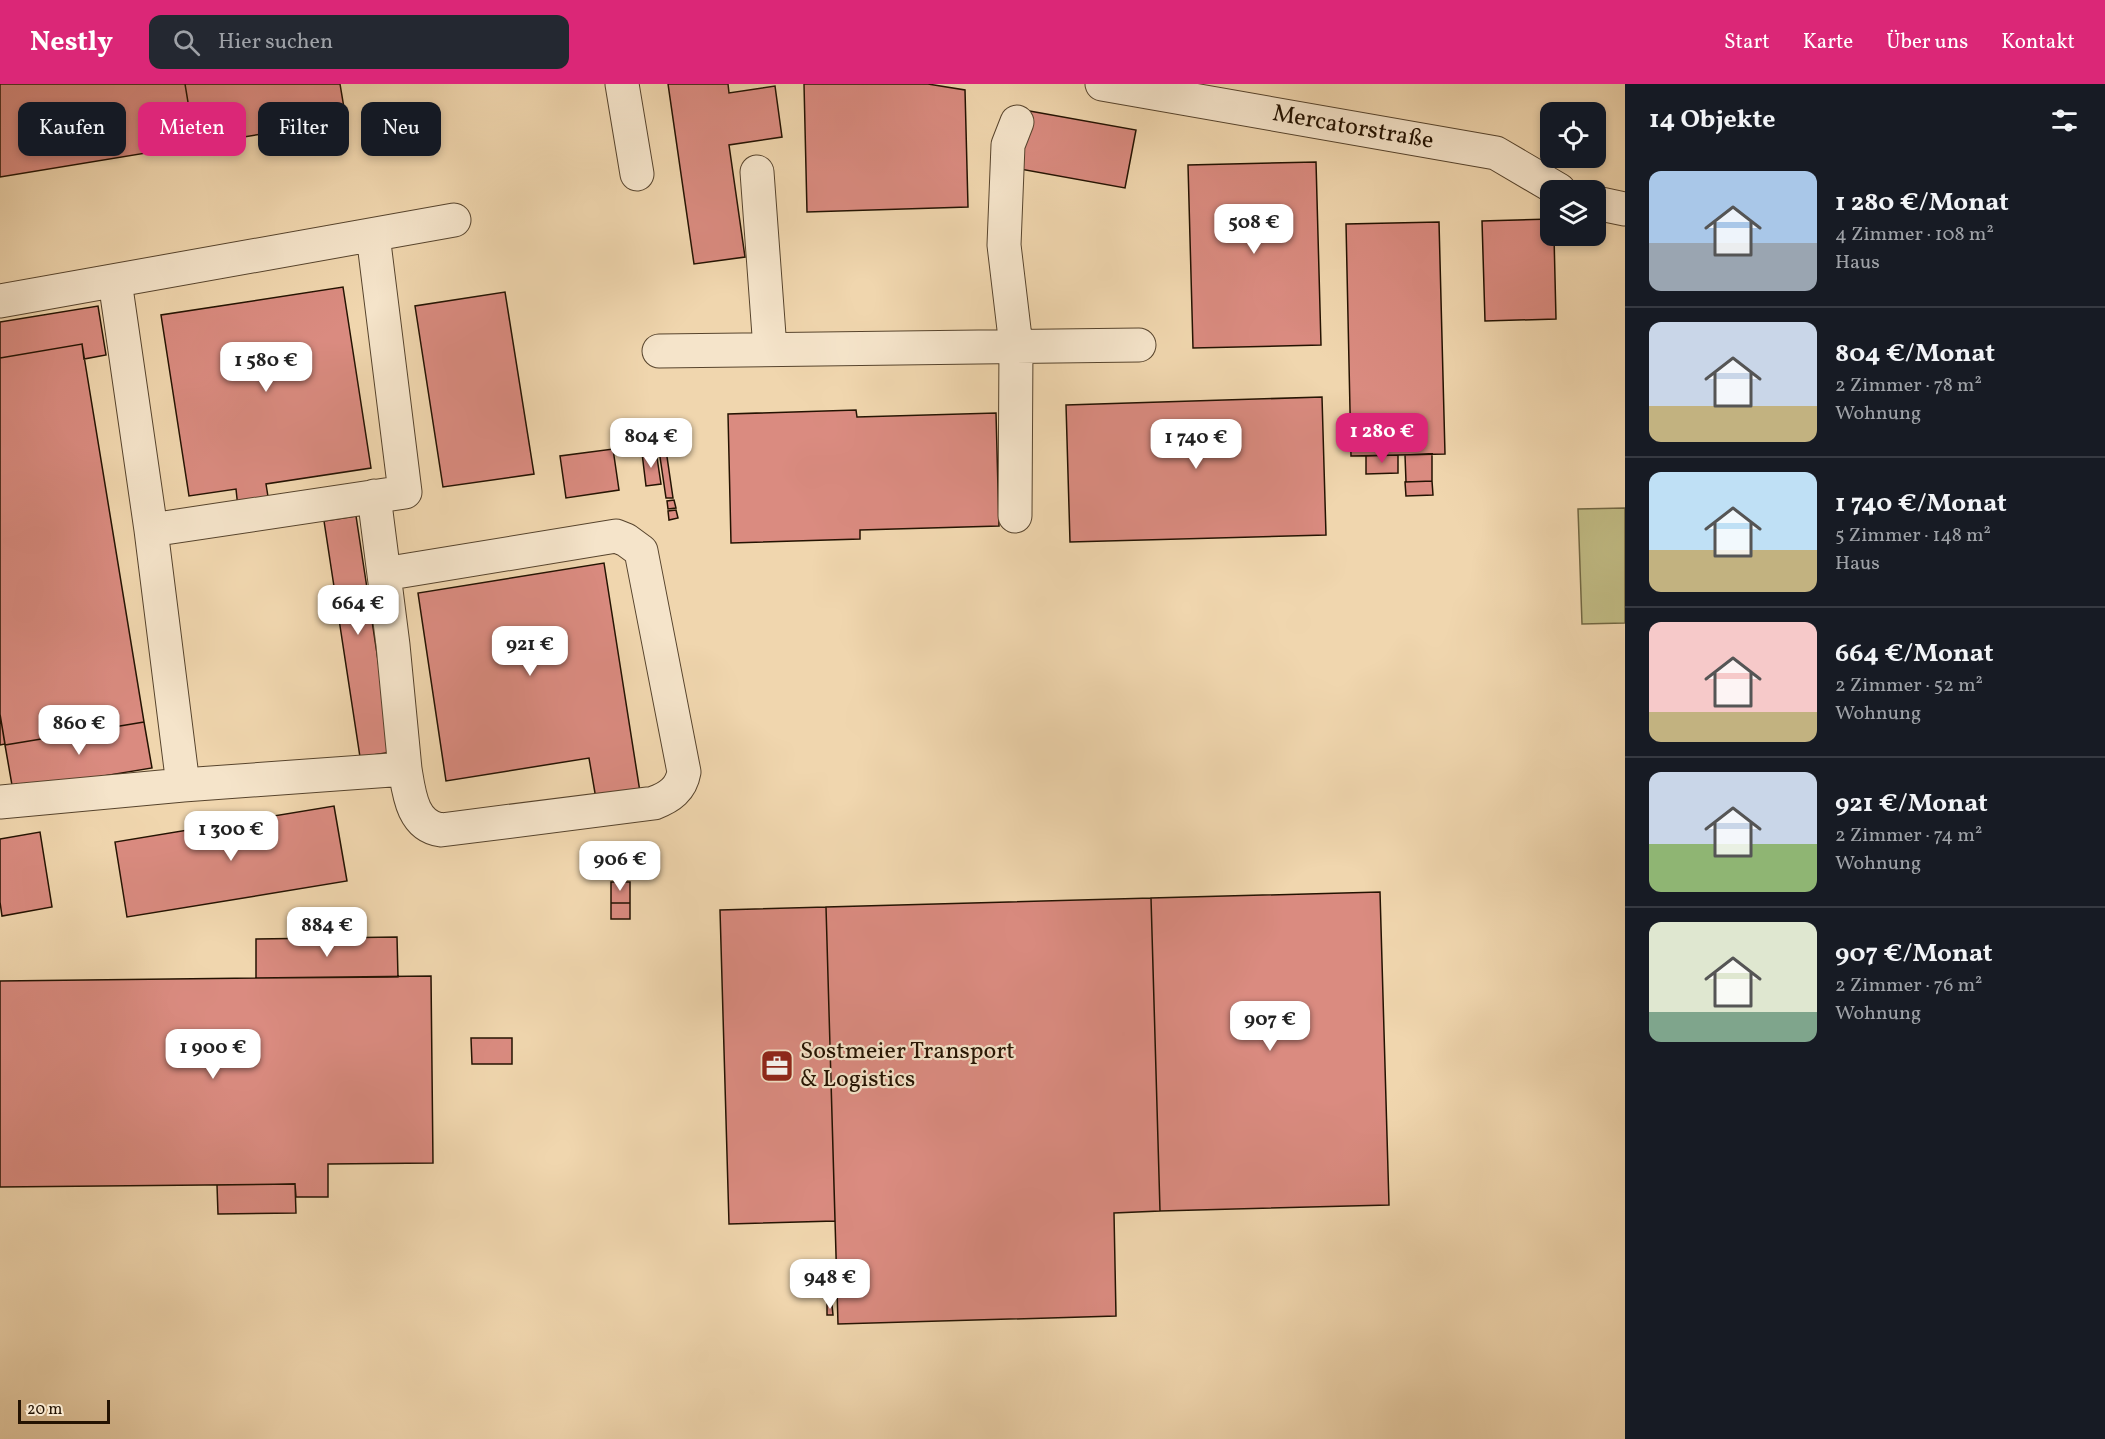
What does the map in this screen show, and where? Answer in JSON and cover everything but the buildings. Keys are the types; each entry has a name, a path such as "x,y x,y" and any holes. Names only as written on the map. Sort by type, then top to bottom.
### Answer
{"street":[{"path":"622,84 637,174"},
{"name":"Mercatorstraße","path":"1102,84 1496,153 1542,180"},
{"path":"1016,516 1016,346 1004,245 1008,145 1017,122"},
{"path":"757,172 770,350"},
{"path":"1606,205 1625,209"},
{"path":"0,301 454,220"},
{"path":"151,530 405,492 373,235"},
{"path":"115,281 151,530 183,785"},
{"path":"659,351 1139,345"},
{"path":"374,496 393,645 405,769 411,803 427,826 441,830 654,803 672,795 683,779 684,772 641,550 615,536 384,574"},
{"path":"0,802 183,785 405,769"}],"shaded area":[{"path":"1625,508 1625,623 1582,624 1578,509"}],"place":[{"name":"Sostmeier Transport & Logistics","path":"777,1066"}]}
